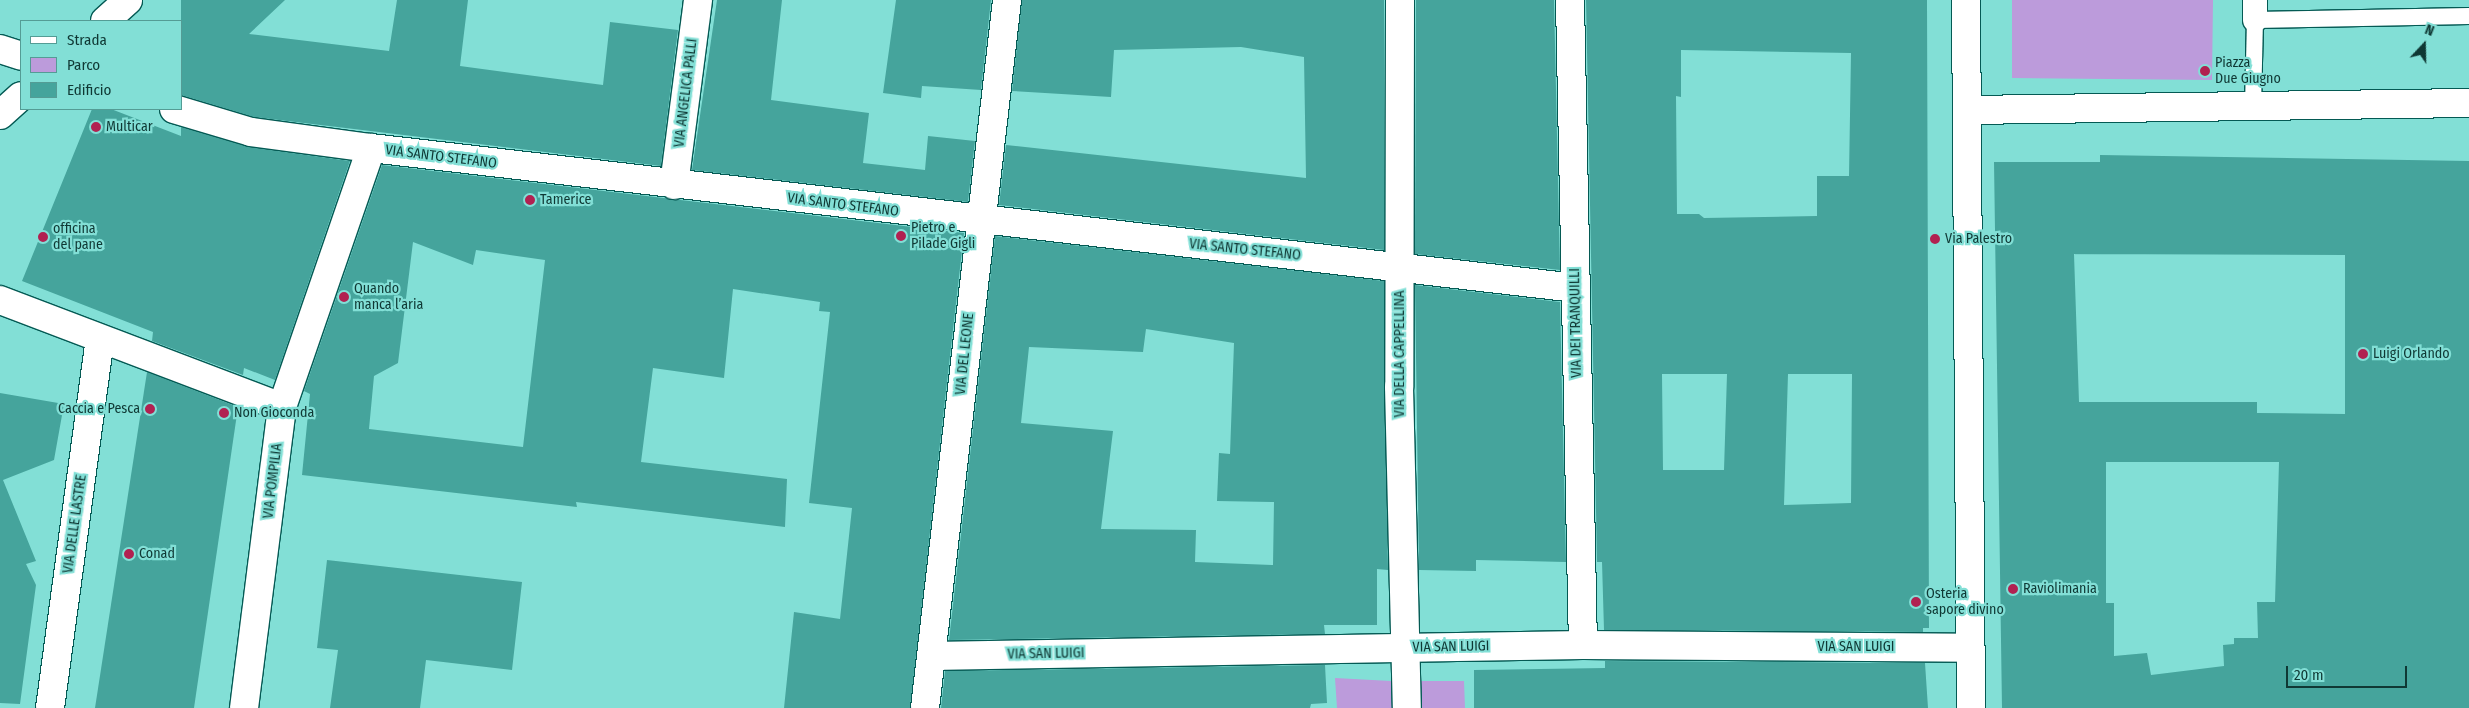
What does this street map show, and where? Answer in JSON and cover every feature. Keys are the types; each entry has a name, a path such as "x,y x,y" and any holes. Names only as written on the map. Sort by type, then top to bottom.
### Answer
{"street":[{"path":"106,20 128,0"},
{"name":"VIA ANGELICA PALLI","path":"674,185 698,0"},
{"name":"VIA DEL LEONE","path":"925,708 1007,0"},
{"name":"VIA DELLA CAPPELLINA","path":"1400,0 1400,267 1404,647 1407,708"},
{"name":"VIA DEI TRANQUILLI","path":"1570,0 1582,645"},
{"path":"1966,0 1971,708"},
{"path":"0,49 20,56"},
{"path":"0,115 20,97"},
{"path":"1968,110 2253,107 2469,102"},
{"name":"VIA SANTO STEFANO","path":"177,110 235,129 372,148 980,221 1575,288"},
{"name":"VIA POMPILIA","path":"244,708 282,407 372,148"},
{"path":"0,300 100,340 282,407"},
{"name":"VIA DELLE LASTRE","path":"50,708 100,340"},
{"name":"VIA SAN LUIGI","path":"931,656 1582,645 1970,648"}],"lane":[{"path":"2253,107 2255,10 2469,16"}],"green space":[{"path":"2012,0 2213,0 2212,80 2012,78"},
{"path":"1335,678 1391,681 1392,708 1337,708"},
{"path":"1418,681 1464,681 1465,708 1418,708"}],"building":[{"path":"181,0 285,0 249,34 389,51 397,0 468,0 460,66 603,85 610,22 678,30 661,166 254,117 182,95"},
{"path":"717,0 782,0 771,100 869,113 863,163 925,170 928,136 975,141 968,202 692,170"},
{"path":"896,0 991,0 981,90 922,86 921,98 883,93"},
{"path":"1022,0 1384,0 1384,250 999,205 1006,145 1306,178 1304,57 1241,47 1114,50 1111,97 1012,91"},
{"path":"1416,0 1554,0 1560,270 1415,254"},
{"path":"1586,0 1927,0 1929,628 1923,628 1923,632 1604,630 1602,562 1597,562","holes":["1681,50 1851,53 1849,176 1817,176 1817,216 1704,218 1699,214 1677,214 1676,96 1681,97","1662,374 1727,374 1724,470 1663,470","1788,374 1852,374 1851,503 1784,505"]},
{"path":"92,110 114,110 181,136 181,127 249,147 350,161 275,380 244,368 243,375 152,341 153,332 22,281"},
{"path":"2100,155 2469,161 2469,708 2002,708 1994,162 2100,162","holes":["2074,254 2345,255 2345,414 2257,413 2257,402 2079,402","2106,462 2279,462 2275,602 2257,602 2258,638 2234,638 2234,644 2223,645 2224,666 2151,675 2147,653 2114,656 2114,603 2106,603"]},
{"path":"382,165 964,233 910,708 784,708 794,612 840,619 852,508 809,503 830,312 819,311 820,302 733,289 724,378 653,368 641,462 787,479 785,527 576,502 577,507 302,475 310,394 304,391","holes":["413,242 473,265 476,250 545,260 523,447 369,429 374,376 398,363"]},
{"path":"995,236 1384,281 1388,570 1377,569 1377,625 1324,625 1325,634 949,640","holes":["1146,329 1234,343 1230,454 1219,453 1217,501 1274,502 1273,565 1195,562 1196,530 1101,529 1113,431 1021,423 1029,347 1143,352"]},
{"path":"1415,285 1560,302 1566,562 1476,560 1476,571 1419,570"},
{"path":"147,372 238,407 194,708 95,708"},
{"path":"0,393 64,404 54,460 3,480 36,561 26,564 36,585 20,704 0,703"},
{"path":"327,560 522,582 512,670 426,660 420,708 330,708 338,650 317,648"},
{"path":"1605,661 1925,663 1928,708 1474,708 1474,670 1605,668"},
{"path":"1325,665 1327,703 1311,704 1310,708 941,708 945,671"}],"place":[{"name":"Piazza Due Giugno","path":"2205,71"},
{"name":"Multicar","path":"96,127"},
{"name":"Tamerice","path":"530,200"},
{"name":"Pietro e Pilade Gigli","path":"901,236"},
{"name":"officina del pane","path":"43,237"},
{"name":"Via Palestro","path":"1935,239"},
{"name":"Quando manca l’aria","path":"344,297"},
{"name":"Luigi Orlando","path":"2363,354"},
{"name":"Caccia e Pesca","path":"150,409"},
{"name":"Non Gioconda","path":"224,413"},
{"name":"Conad","path":"129,554"},
{"name":"Raviolimania","path":"2013,589"},
{"name":"Osteria sapore divino","path":"1916,602"}]}
